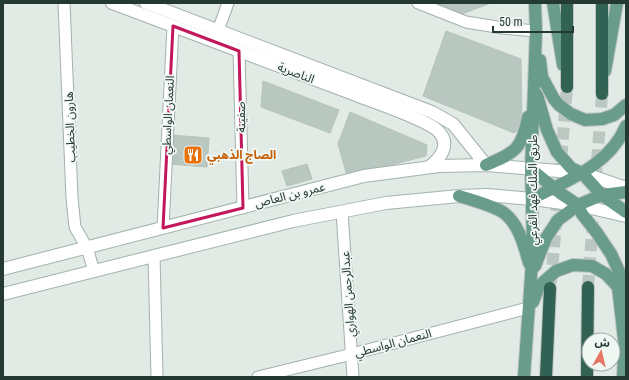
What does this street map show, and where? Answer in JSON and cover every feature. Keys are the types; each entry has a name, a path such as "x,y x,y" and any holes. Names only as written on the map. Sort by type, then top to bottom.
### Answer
{"highway":[{"path":"567,3 567,86"},
{"path":"602,3 602,94"},
{"path":"587,377 588,287"},
{"path":"546,377 550,288"}],"main road":[{"name":"الناصرية","path":"112,3 378,103 431,125 440,132 444,143 442,153 438,161 429,167"},
{"name":"الناصرية","path":"146,3 432,112 453,124 486,165"},
{"name":"طريق الملك فهد الفرعي","path":"524,377 533,247 532,169 536,31 535,3"},
{"path":"553,3 567,86"},
{"path":"602,94 617,3"},
{"path":"536,31 542,77 559,105 571,114 585,120 602,119 614,115 626,105"},
{"path":"486,165 505,158 518,148 524,136 534,83"},
{"path":"534,83 547,130 557,152 571,168 582,174 626,188"},
{"path":"532,199 553,187 582,174 607,153 624,131 626,126"},
{"name":"عمرو بن العاص","path":"3,269 364,176 429,167 486,165 582,174"},
{"path":"532,169 553,187 578,205 582,214 611,254 623,280 626,320 623,377"},
{"path":"582,174 602,195 626,212"},
{"path":"532,272 546,238 558,220 578,205 602,195 626,192"},
{"path":"3,294 293,221 386,203 459,196 487,195 578,205 626,216"},
{"path":"459,196 501,212 515,226 524,245 532,272"},
{"path":"527,327 539,286 556,271 573,265 592,266 606,274 618,287 625,346"}],"street":[{"name":"هارون الخطيب","path":"64,3 72,198 75,227 87,248 94,271"},
{"path":"214,42 228,3"},
{"path":"418,3 466,22 503,28 536,31"},
{"name":"النعمان الواسطي","path":"163,228 173,26"},
{"name":"صفينة","path":"239,51 242,208"},
{"name":"عبدالرحمن الهواري","path":"342,212 353,377"},
{"path":"154,256 157,377"},
{"name":"النعمان الواسطي","path":"258,377 528,308"}],"highlighted area":[{"path":"173,26 239,51 243,208 163,228"}],"building":[{"path":"435,3 491,3 462,14"},
{"path":"446,31 521,59 522,127 514,133 423,96"},
{"path":"263,81 339,110 330,133 261,107"},
{"path":"350,112 427,145 426,156 347,176 338,144"},
{"path":"171,135 209,138 207,167 169,164"},
{"path":"307,164 312,179 287,186 282,171"}],"tunnel":[{"path":"551,283 567,87"},
{"path":"588,287 602,94"}],"place":[{"name":"الصاج الذهبي","path":"193,155"}]}
